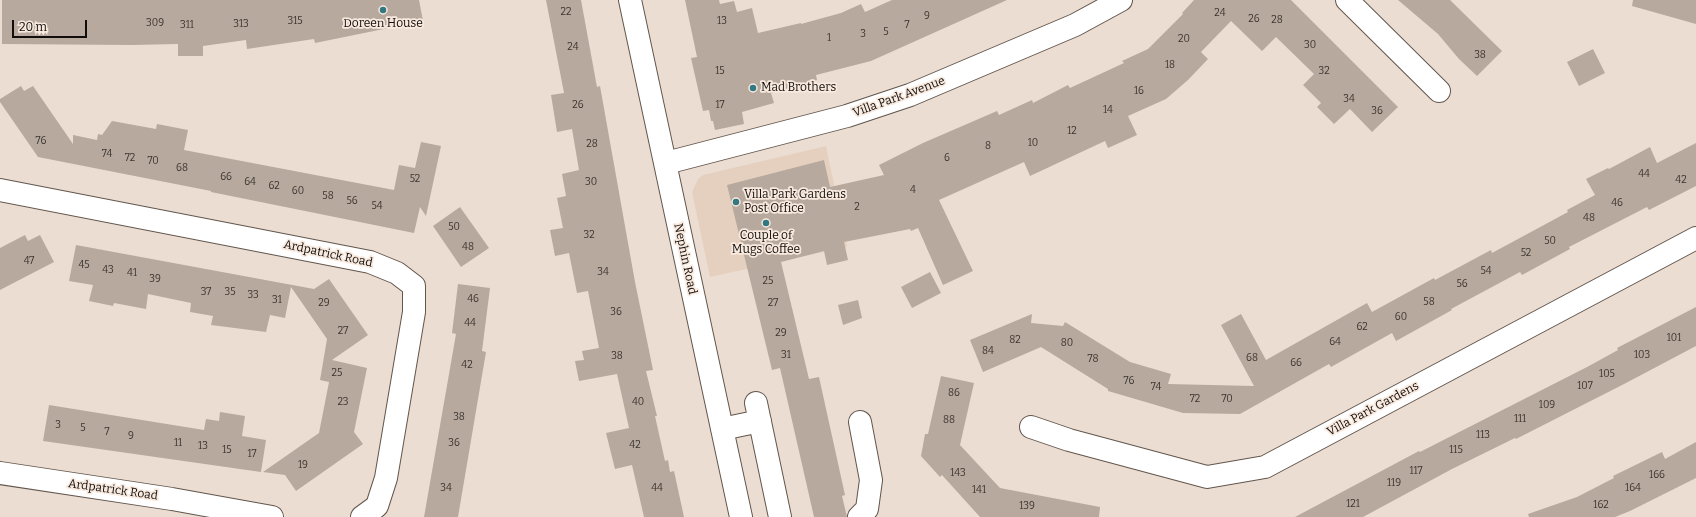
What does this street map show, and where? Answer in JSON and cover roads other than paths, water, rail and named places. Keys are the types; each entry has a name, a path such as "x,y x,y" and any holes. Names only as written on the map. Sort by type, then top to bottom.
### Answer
{"street":[{"name":"Nephin Road","path":"630,0 741,517"},
{"name":"Villa Park Avenue","path":"666,163 847,116 910,95 1075,25 1120,0"},
{"path":"1348,0 1439,91"},
{"name":"Ardpatrick Road","path":"0,190 370,262 396,273 414,286 414,312 386,478 376,506 362,517"},
{"name":"Villa Park Gardens","path":"1031,427 1069,440 1207,477 1245,472 1265,467 1696,238"},
{"path":"722,429 758,412 780,517"},
{"path":"859,517 867,509 871,480 860,422"},
{"name":"Ardpatrick Road","path":"0,473 172,499 272,517"}],"place":[{"name":"Doreen House","path":"383,10"},
{"name":"Mad Brothers","path":"753,88"},
{"name":"Villa Park Gardens Post Office","path":"736,202"},
{"name":"Couple of Mugs Coffee","path":"766,223"}]}
